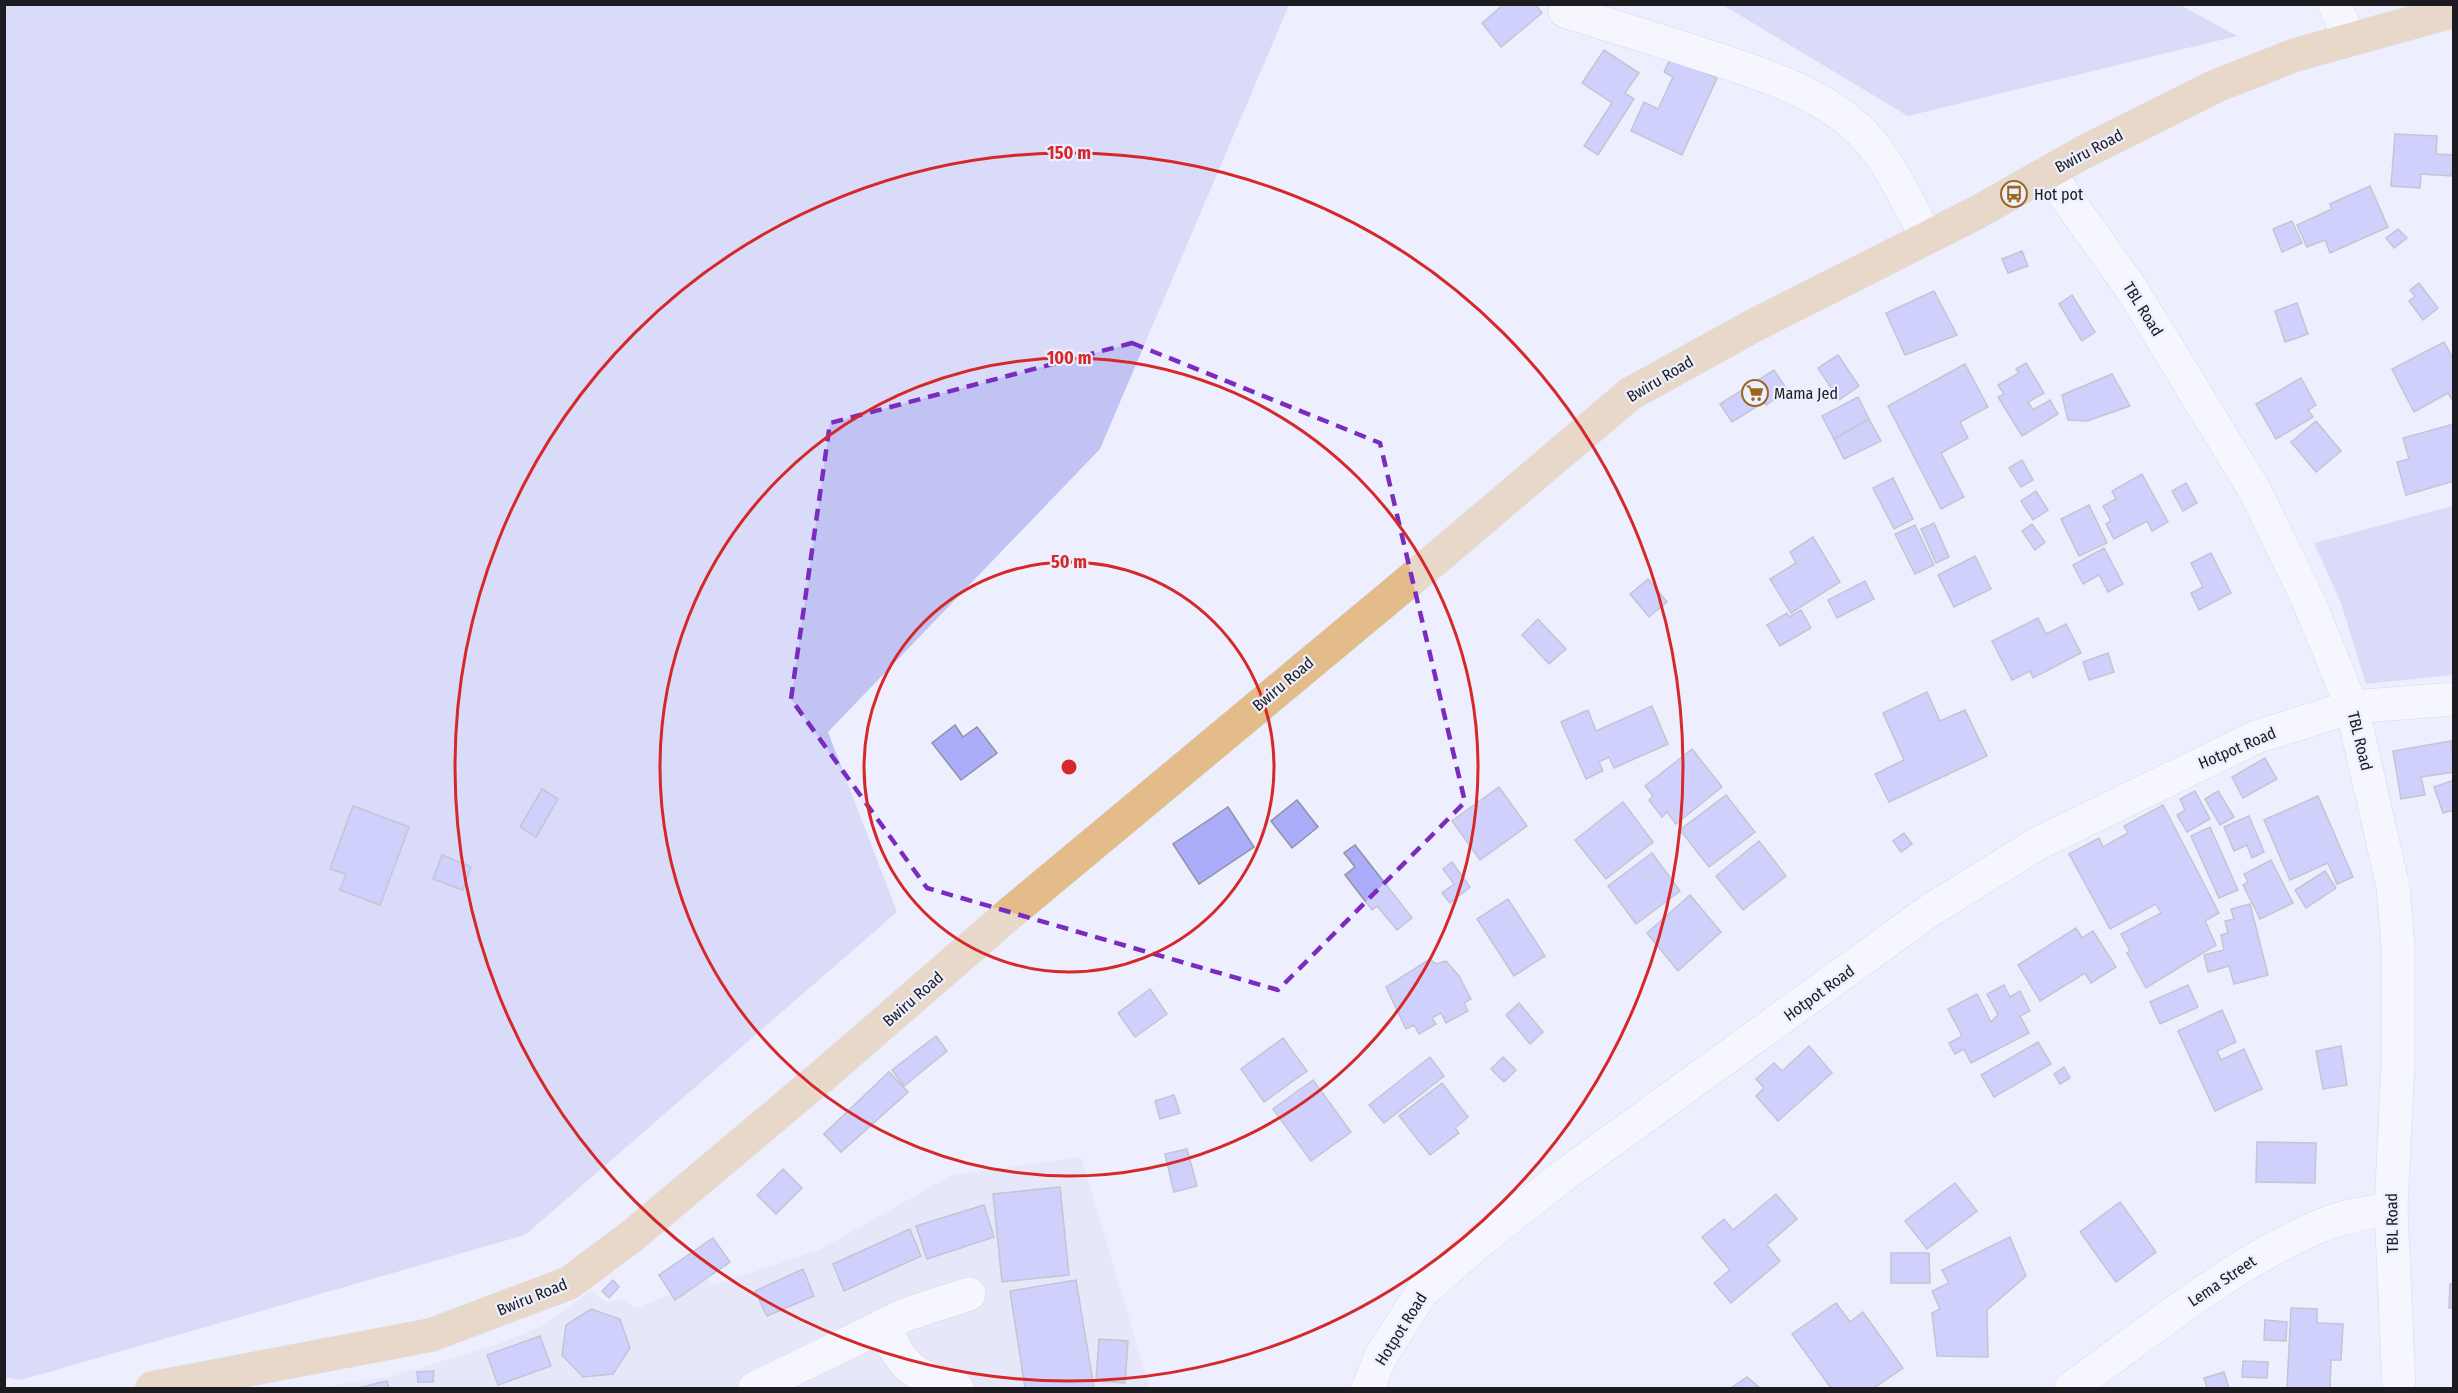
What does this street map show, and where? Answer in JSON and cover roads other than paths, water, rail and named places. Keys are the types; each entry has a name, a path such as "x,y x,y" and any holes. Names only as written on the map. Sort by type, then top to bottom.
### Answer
{"main road":[{"name":"Bwiru Road","path":"152,1389 431,1335 569,1283 632,1236 812,1086 1008,915 1447,550 1630,394 1753,326 1978,212 2049,172 2216,86 2295,54 2454,11"}],"street":[{"path":"2334,4 2350,39"},
{"path":"1565,11 1748,69 1795,88 1837,113 1868,139 1899,186 1926,237"},
{"name":"TBL Road","path":"2049,172 2131,288 2255,491 2308,600 2352,707 2392,887 2398,946 2398,1064 2391,1208 2399,1389"},
{"name":"Hotpot Road","path":"1368,1389 1381,1356 1422,1292 1479,1242 1569,1171 1765,1032 1932,909 2037,844 2256,737 2352,707 2454,699"},
{"name":"Lema Street","path":"2071,1389 2205,1291 2256,1258 2321,1225 2391,1208"},
{"path":"755,1389 907,1314 969,1294"},
{"path":"883,1325 898,1355 913,1371 957,1389"}],"place":[{"name":"Hot pot","path":"2014,194"},
{"name":"Mama Jed","path":"1755,393"}]}
